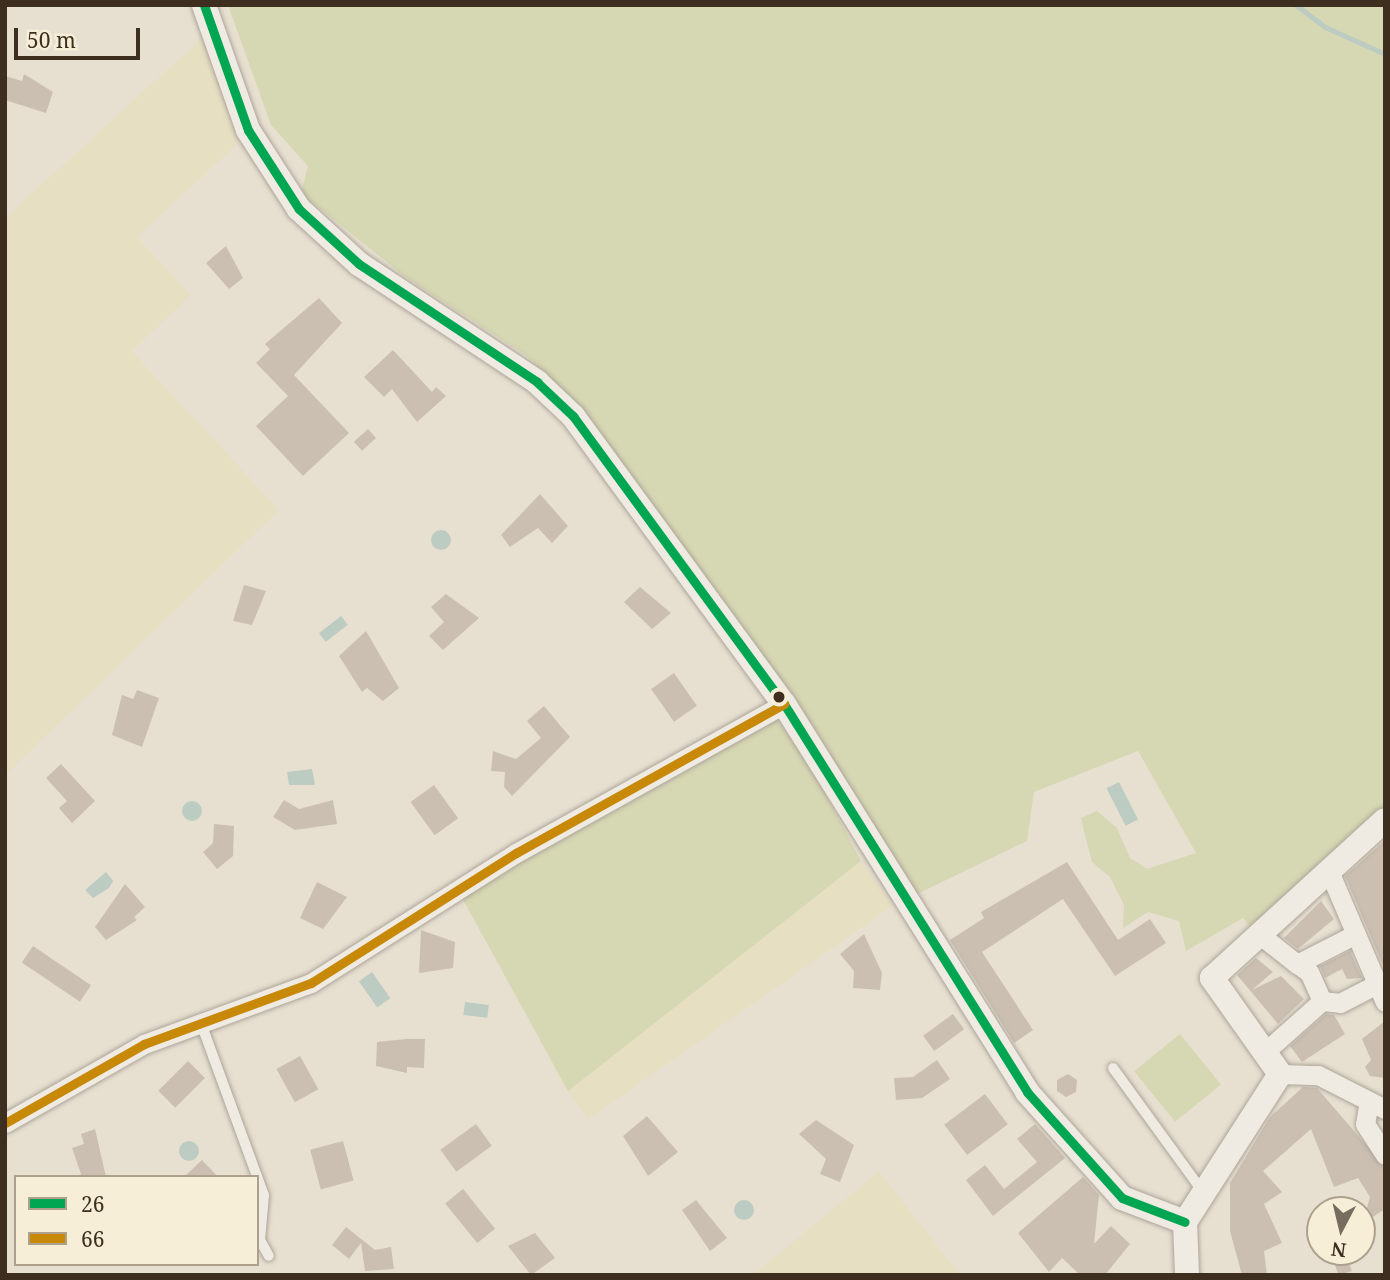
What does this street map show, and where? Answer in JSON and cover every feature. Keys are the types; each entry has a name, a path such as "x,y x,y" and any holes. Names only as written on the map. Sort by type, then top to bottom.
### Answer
{"street":[{"path":"204,5 248,130 299,209 359,264 537,382 573,416 785,704 1027,1093 1122,1198 1185,1222"},
{"path":"5,1123 144,1044 202,1026 312,983 516,853 785,704"},
{"path":"1280,1074 1267,1050 1212,978 1385,820"},
{"path":"1267,1050 1322,1001 1340,1003 1381,993 1329,871"},
{"path":"1259,934 1309,972 1322,1001"},
{"path":"1297,964 1356,934"},
{"path":"1187,1275 1185,1222 1280,1074"},
{"path":"1280,1074 1318,1075 1376,1107 1365,1124 1385,1156"}],"lane":[{"path":"202,1026 257,1175"},
{"path":"1113,1068 1177,1164 1205,1193"},
{"path":"259,1181 264,1195 260,1240 269,1256"}],"shaded area":[{"path":"203,37 240,142 137,237 191,295 132,351 279,510 5,775 5,218"},
{"path":"441,530 448,533 451,540 448,547 441,550 434,547 431,540 434,533"},
{"path":"341,616 348,625 326,642 319,633"},
{"path":"312,769 315,785 289,785 287,772"},
{"path":"1119,782 1138,819 1126,826 1107,788"},
{"path":"192,801 199,804 202,811 199,818 192,821 185,818 182,811 185,804"},
{"path":"861,861 893,906 588,1119 556,1074"},
{"path":"106,872 113,881 109,888 93,898 85,890"},
{"path":"372,972 390,998 377,1007 359,981"},
{"path":"465,1002 489,1005 487,1018 463,1015"},
{"path":"189,1141 196,1144 199,1151 196,1158 189,1161 182,1158 179,1151 182,1144"},
{"path":"879,1171 960,1275 753,1275"},
{"path":"744,1200 751,1203 754,1210 751,1217 744,1220 737,1217 734,1210 737,1203"}],"green space":[{"path":"228,5 1385,5 1385,810 1251,928 1243,918 1186,951 1179,921 1148,912 1123,928 1124,905 1110,877 1092,862 1081,818 1097,811 1117,828 1130,858 1147,869 1196,853 1138,751 1034,792 1027,841 913,896 585,413 527,356 404,276 301,193 308,166 271,125"},
{"path":"777,720 810,765 861,861 568,1091 461,896"},
{"path":"1180,1034 1221,1085 1175,1122 1134,1071"}],"building":[{"path":"24,74 53,92 46,113 5,100 5,76 22,81"},
{"path":"226,246 243,278 229,289 206,263"},
{"path":"319,298 342,323 294,375 349,433 303,476 256,426 288,396 256,363 270,349 265,344"},
{"path":"393,350 432,392 436,387 446,396 417,422 392,389 384,397 364,377"},
{"path":"368,429 376,438 362,451 354,442"},
{"path":"540,494 568,526 552,543 538,528 510,547 501,535"},
{"path":"244,585 266,591 252,625 233,621"},
{"path":"640,587 671,613 652,629 624,602"},
{"path":"446,594 479,618 443,650 429,636 444,622 431,607"},
{"path":"366,631 399,688 383,701 367,688 362,692 339,656"},
{"path":"674,673 697,706 674,722 651,689"},
{"path":"137,690 159,698 142,747 112,735 122,695 133,699"},
{"path":"544,706 570,737 512,796 504,787 505,772 491,771 493,751 516,759 541,738 527,721"},
{"path":"61,764 95,801 72,823 59,808 67,801 46,778"},
{"path":"434,785 458,818 435,835 411,802"},
{"path":"284,800 299,809 333,800 337,824 295,830 273,817"},
{"path":"214,824 234,826 233,856 217,869 203,852 213,843"},
{"path":"1383,842 1385,846 1385,970 1345,876"},
{"path":"1067,862 1118,940 1150,919 1166,943 1115,976 1063,899 982,952 1033,1030 1014,1043 950,940 984,918 981,912"},
{"path":"317,882 347,897 323,929 300,918"},
{"path":"125,884 145,907 134,917 137,920 106,940 95,927"},
{"path":"1321,901 1334,919 1298,949 1284,938"},
{"path":"421,930 455,942 453,968 419,973"},
{"path":"864,934 882,973 880,990 853,988 854,971 840,954"},
{"path":"33,946 91,985 80,1002 22,963"},
{"path":"1350,951 1362,978 1347,979 1342,969 1325,978 1320,966"},
{"path":"1256,958 1273,972 1252,990 1281,976 1304,999 1278,1024 1237,975"},
{"path":"953,1014 964,1029 934,1051 923,1036"},
{"path":"1326,1014 1334,1015 1345,1034 1302,1062 1290,1046"},
{"path":"1385,1021 1385,1078 1370,1076 1365,1067 1371,1060 1362,1039"},
{"path":"425,1039 424,1068 407,1067 407,1073 376,1066 377,1042"},
{"path":"300,1056 318,1089 295,1102 276,1069"},
{"path":"937,1060 950,1079 922,1098 896,1100 894,1078 913,1077"},
{"path":"188,1061 205,1078 175,1108 158,1091"},
{"path":"1068,1074 1077,1080 1076,1092 1066,1097 1057,1091 1057,1080"},
{"path":"1303,1087 1317,1088 1385,1167 1385,1209 1376,1215 1376,1196 1369,1196 1358,1178 1334,1187 1311,1129 1263,1171 1282,1192 1264,1204 1282,1243 1264,1251 1267,1275 1242,1275 1230,1231 1230,1183 1270,1117"},
{"path":"985,1094 1008,1124 967,1155 944,1125"},
{"path":"647,1116 678,1152 648,1176 623,1136"},
{"path":"816,1120 854,1145 840,1182 820,1174 826,1159 799,1134"},
{"path":"476,1124 492,1146 456,1172 440,1150"},
{"path":"1035,1124 1065,1158 993,1216 966,1180 985,1165 1004,1189 1037,1162 1017,1139"},
{"path":"95,1129 106,1175 81,1175 72,1148 84,1144 81,1134"},
{"path":"343,1141 354,1181 321,1189 310,1150"},
{"path":"202,1160 216,1175 186,1175"},
{"path":"1083,1177 1099,1195 1094,1244 1111,1226 1130,1244 1105,1275 1080,1275 1062,1258 1049,1272 1018,1233"},
{"path":"463,1189 495,1229 477,1243 445,1203"},
{"path":"696,1200 727,1238 710,1251 682,1210"},
{"path":"346,1227 375,1250 391,1247 394,1269 365,1271 361,1243 349,1259 332,1245"},
{"path":"535,1233 555,1258 531,1275 508,1246"},
{"path":"1335,1266 1350,1266 1352,1271 1338,1275"}],"waterway":[{"path":"1296,5 1325,27 1385,54"}],"transit line":[{"name":"26","path":"204,5 248,130 299,209 359,264 537,382 573,416 784,704 1027,1092 1122,1198 1185,1222"},
{"name":"66","path":"5,1123 144,1044 311,983 516,853 784,704"}]}
